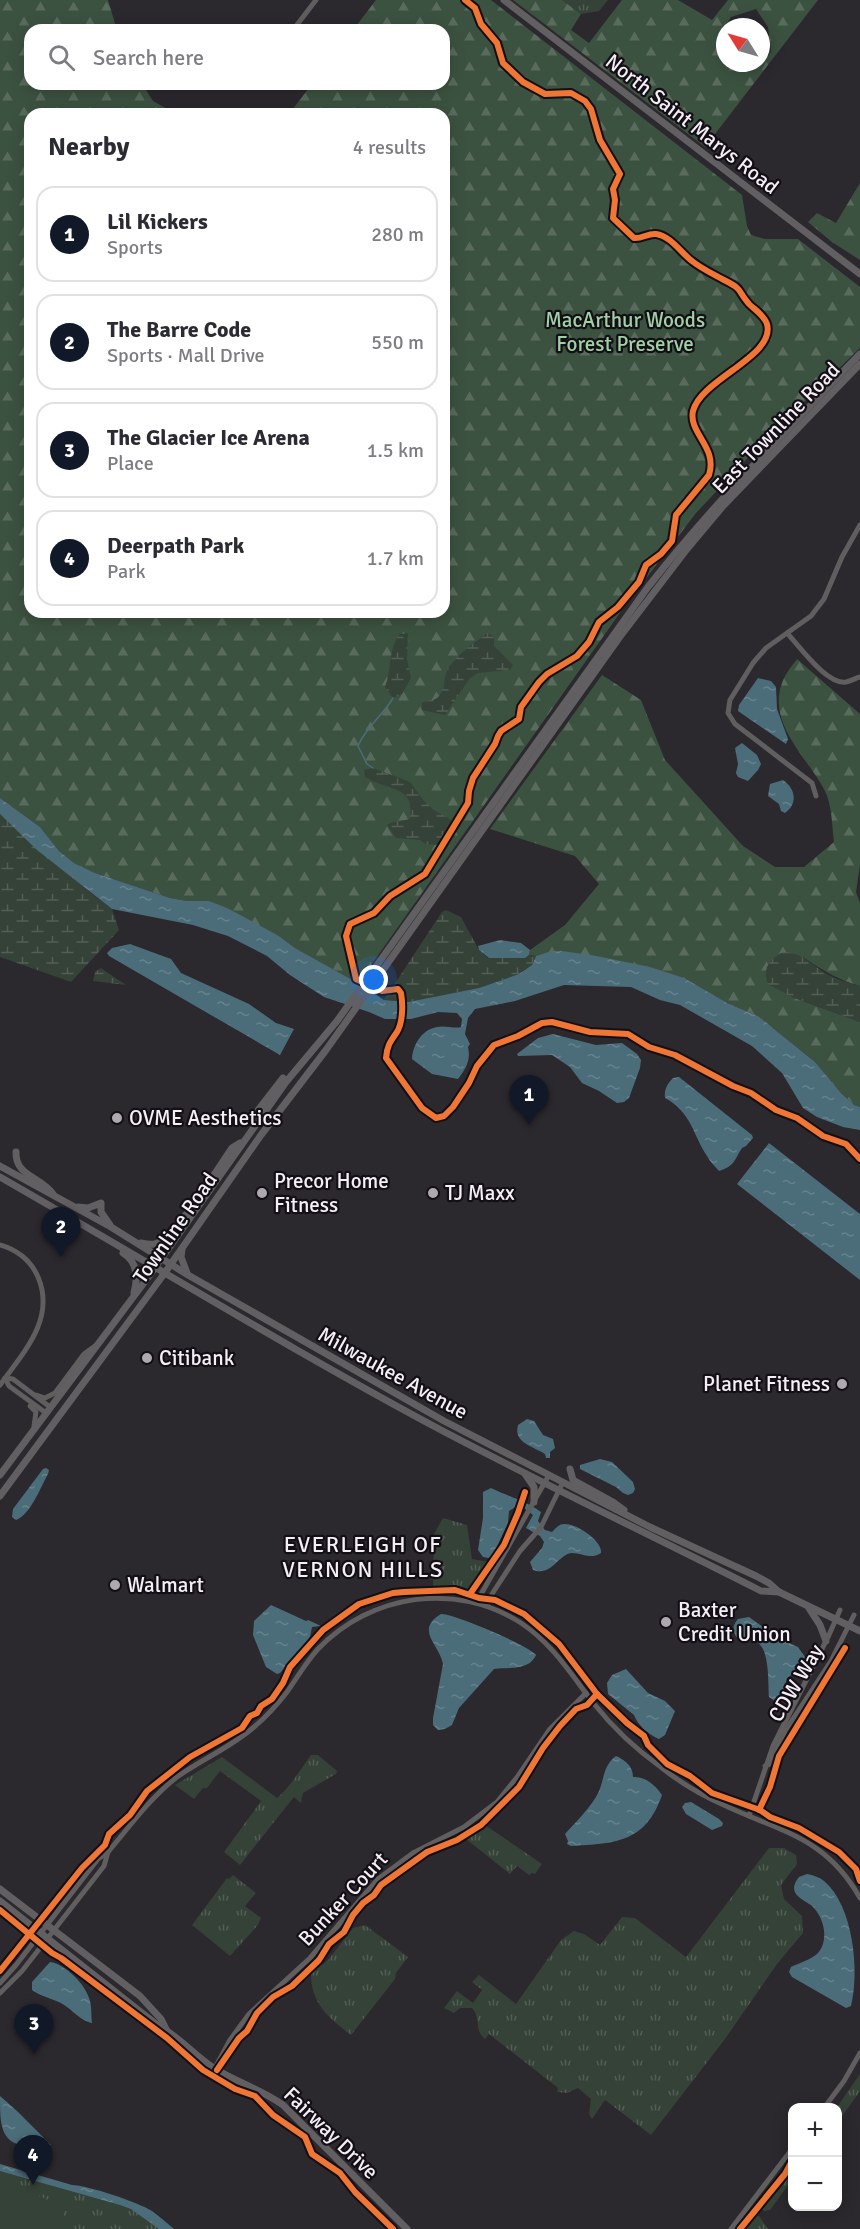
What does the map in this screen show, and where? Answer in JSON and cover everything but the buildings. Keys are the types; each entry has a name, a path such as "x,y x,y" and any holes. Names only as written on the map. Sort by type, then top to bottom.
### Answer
{"main road":[{"name":"North Saint Marys Road","path":"504,0 860,274"},
{"name":"East Townline Road","path":"373,978 670,558 744,473 860,354"},
{"name":"East Townline Road","path":"373,978 612,647 687,549 723,506 860,364"},
{"name":"Townline Road","path":"0,1496 164,1274 373,978"},
{"name":"Townline Road","path":"0,1475 133,1297 300,1063 341,1022"},
{"path":"238,1120 252,1118 291,1068 300,1063"},
{"path":"135,1241 153,1245 162,1240 181,1220 232,1148 244,1140"},
{"path":"16,1152 17,1164 22,1172 47,1186 54,1197"},
{"name":"Milwaukee Avenue","path":"0,1166 111,1227 188,1275 444,1421 635,1519 756,1576 779,1592 860,1631"},
{"name":"Milwaukee Avenue","path":"0,1177 164,1274 440,1429 762,1591 779,1592"},
{"path":"73,1206 88,1208 100,1203 101,1212 111,1227"},
{"path":"79,1224 128,1256 137,1271 137,1283 133,1297"},
{"path":"183,1247 181,1257 188,1275"},
{"path":"570,1469 573,1480 613,1502 635,1519"},
{"path":"523,1472 534,1487 534,1502"},
{"path":"808,1606 820,1625 826,1641"},
{"name":"Fairway Drive","path":"0,1889 140,1996 162,2019 166,2029"},
{"name":"Fairway Drive","path":"0,1901 156,2024 166,2029 200,2059 283,2104 406,2229"}],"street":[{"path":"298,24 316,0"},
{"path":"816,796 812,783 735,724 728,713 730,700 753,663 766,648 811,616 824,599 842,557 860,525"},
{"path":"787,633 823,672 834,680 846,682 860,677"},
{"path":"0,1245 21,1255 33,1268 43,1288 44,1303 43,1317 38,1328 0,1385"},
{"path":"5,1378 13,1379 36,1395 45,1398 55,1393 84,1354 97,1344"},
{"path":"5,1378 14,1390 48,1410"},
{"path":"14,1390 16,1395 35,1409 34,1429"},
{"path":"36,1395 48,1410"},
{"path":"476,1603 549,1475"},
{"path":"487,1606 492,1594 520,1551 543,1523 563,1482"},
{"path":"0,1983 98,1859 108,1852 143,1808 162,1789 186,1771 237,1741 263,1719 286,1693 317,1651 350,1623 378,1608 411,1600 440,1598 476,1603 511,1617 554,1650 586,1694 616,1729 650,1760 702,1794 786,1830 814,1846 838,1867 860,1898"},
{"name":"CDW Way","path":"749,1816 765,1766 840,1610"},
{"name":"CDW Way","path":"765,1766 770,1764 785,1731 831,1661 854,1615"},
{"name":"Bunker Court","path":"214,2068 230,2040 249,2014 310,1958 378,1879 412,1853 464,1827 485,1812 512,1784 550,1729 586,1694"},
{"path":"0,1993 16,1979 104,1866 108,1852"},
{"path":"828,2103 860,2053"},
{"path":"731,2229 788,2154"}],"green space":[{"name":"MacArthur Woods Forest Preserve","path":"0,0 108,0 115,24 24,24 24,90 146,90 153,101 165,108 24,108 24,618 450,618 450,108 294,108 307,90 450,90 450,24 358,24 376,0 491,0 742,195 747,226 751,235 765,239 798,239 860,287 860,348 758,447 696,513 622,610 362,978 356,982 295,948 279,936 209,901 170,898 95,873 74,863 59,851 40,827 0,798"},
{"path":"513,0 562,0 581,14 571,30 589,43 622,0 678,0 712,20 728,0 818,0 770,62 770,18 762,18 756,9 730,18 716,18 716,72 763,72 705,147"},
{"path":"562,0 608,0 599,11 581,14"},
{"path":"860,183 860,260 832,242 808,222 817,213 836,223"},
{"path":"408,633 407,659 411,678 402,694 393,698 385,687 392,652 400,634"},
{"path":"488,633 494,637 494,646 513,665 510,670 478,673 470,678 445,715 422,710 422,703 436,699 441,693 446,673 453,662"},
{"path":"797,659 860,714 860,865 856,892 860,903 860,986 830,974 803,957 792,997 860,1022 860,1107 854,1105 841,1093 815,1062 758,1016 727,1003 548,952 536,956 529,955 530,950 565,925 599,884 575,856 490,829 602,675 641,700 665,760 743,846 775,867 804,867 834,842 825,791 792,740 780,713 779,698 782,683"},
{"path":"373,768 410,782 424,801 457,827 452,835 438,845 425,844 420,840 396,838 387,825 410,819 409,800 398,790 365,777 364,770"},
{"path":"0,814 112,909 119,930 71,982 0,957"},
{"path":"446,910 461,917 479,950 488,958 536,956 532,965 519,974 479,988 408,1002 384,1000 442,912"},
{"path":"783,952 796,954 829,975 860,986 860,1022 792,997 768,984 766,969 774,958"},
{"path":"101,968 126,985 93,981 95,972"},
{"path":"443,1518 467,1525 472,1559 489,1562 469,1592 452,1587 433,1586 434,1534"},
{"path":"311,1755 318,1755 337,1771 336,1774 303,1793 301,1803 294,1797 240,1865 224,1852 261,1801 220,1771 207,1788 203,1788 194,1799 175,1785 222,1757 277,1798"},
{"path":"485,1825 542,1864 535,1874 529,1875 517,1866 510,1874 466,1839"},
{"path":"769,1848 784,1848 796,1855 797,1864 781,1885 784,1899 802,1916 803,1933 777,1964 725,2039 651,2135 605,2100 592,2119 589,2114 591,2099 578,2088 567,2093 557,2092 558,2088 489,2034 485,2039 479,2032 477,2016 472,2008 460,2008 454,2013 444,2008 457,1991 473,2003 482,1990 472,1982 479,1975 516,2004 561,1940 574,1931 584,1934 600,1945 622,1917 635,1918 686,1957"},
{"path":"233,1875 256,1893 245,1906 261,1918 258,1925 230,1956 192,1925 227,1878"},
{"path":"365,1925 408,1957 396,1973 395,1979 351,2035 335,2023 318,2002 314,1994 311,1974 328,1960 353,1928"},
{"path":"860,2074 860,2091 842,2116 842,2103 840,2103"},
{"path":"0,2166 132,2203 167,2229 0,2229"},
{"path":"788,2168 788,2185 770,2210 764,2211 760,2207"},
{"path":"0,2181 66,2207 57,2229 0,2229"},
{"path":"754,2214 759,2216 768,2229 741,2229"}],"water":[{"path":"758,678 771,681 776,687 777,709 788,739 786,744 738,711 739,705"},
{"path":"742,743 757,755 761,764 748,781 738,777 736,773 738,764 735,748"},
{"path":"783,780 791,788 794,796 792,805 785,813 781,811 779,804 768,796 770,784"},
{"path":"0,798 40,827 59,851 74,863 95,873 170,898 209,901 227,908 279,936 295,948 384,1000 408,1002 479,988 519,974 532,965 536,956 561,951 650,967 684,978 727,1003 758,1016 815,1062 841,1093 854,1105 860,1107 860,1130 843,1127 817,1117 803,1108 782,1073 752,1046 680,1005 660,1000 631,987 564,985 515,1001 475,1009 468,1018 465,1034 470,1044 467,1064 463,1072 458,1079 432,1074 412,1059 414,1049 426,1031 440,1027 461,1027 462,1019 457,1013 438,1012 411,1019 385,1019 324,997 290,975 267,956 228,936 193,925 112,909 37,850 0,814"},
{"path":"500,940 521,943 530,950 529,955 525,958 489,958 479,950 478,946"},
{"path":"130,944 171,959 181,973 249,1004 276,1023 294,1029 280,1055 107,953 112,948"},
{"path":"553,1034 596,1045 622,1043 637,1054 641,1060 640,1068 629,1098 617,1103 582,1083 570,1067 552,1055 518,1056 517,1054 538,1038"},
{"path":"679,1077 752,1135 753,1138 742,1148 734,1162 728,1167 719,1171 702,1148 681,1110 665,1098 669,1083 673,1078"},
{"path":"769,1143 860,1214 860,1280 737,1184"},
{"path":"527,1419 534,1421 543,1435 553,1439 555,1448 550,1452 550,1458 546,1458 545,1454 525,1443 518,1436 518,1425"},
{"path":"600,1459 612,1462 633,1482 635,1489 633,1493 628,1495 623,1493 616,1487 580,1469 580,1465"},
{"path":"46,1468 49,1470 48,1474 35,1500 16,1520 12,1517 13,1509"},
{"path":"491,1488 541,1512 538,1521 545,1530 552,1532 559,1525 569,1524 582,1530 598,1543 601,1553 590,1556 567,1554 550,1568 540,1571 533,1570 530,1562 542,1548 544,1542 540,1536 526,1528 533,1515 517,1506 509,1511 508,1523 493,1555 489,1558 483,1557 478,1550 483,1518 483,1492"},
{"path":"271,1605 321,1626 312,1627 310,1637 277,1674 266,1667 253,1635 254,1621"},
{"path":"441,1614 490,1631 536,1655 533,1660 523,1666 494,1669 459,1708 452,1725 438,1730 433,1725 433,1718 443,1664 429,1632 433,1620"},
{"path":"749,1617 778,1638 798,1647 805,1657 803,1667 787,1678 781,1699 775,1701 769,1697 768,1668 761,1646 755,1641 738,1639 735,1633 734,1626 738,1619"},
{"path":"626,1669 648,1693 665,1701 675,1711 665,1735 659,1739 644,1730 634,1715 608,1694 607,1683 612,1675"},
{"path":"616,1756 628,1764 633,1777 650,1782 662,1795 655,1811 647,1823 626,1838 601,1844 571,1846 567,1844 565,1834 596,1797 605,1770"},
{"path":"691,1802 719,1819 723,1823 722,1826 712,1830 686,1814 682,1807 685,1803"},
{"path":"807,1874 822,1880 834,1892 848,1922 855,1975 851,2006 846,2008 792,1977 789,1972 791,1967 817,1954 823,1943 824,1929 820,1916 794,1890 799,1877"},
{"path":"50,1962 62,1966 83,1987 90,2001 92,2023 82,2019 63,2004 32,1990 32,1982"},
{"path":"0,2096 51,2145 21,2145 8,2138 0,2116"},
{"path":"0,2164 125,2199 152,2211 174,2229 159,2229 131,2209 120,2205 0,2171"}],"waterway":[{"path":"373,768 367,764 358,746 393,698"}],"cycle path":[{"path":"465,0 475,8 481,24 497,43 503,63 523,82 545,94 571,93 585,101 591,109 600,140 620,174 613,189 615,200 613,218 634,238 653,234 661,235 696,264 735,286 764,318 767,324 767,336 750,357 709,388 699,399 693,411 695,426 707,448 711,465 709,475 676,515 672,541 661,554 646,565 639,582 618,607 599,622 589,642 577,656 547,674 521,707 519,719 501,731 473,778 468,803 425,874 390,896 374,913 350,924 346,936 356,979 382,991 398,989 401,993 400,1023 389,1044 386,1058 422,1108 436,1118 444,1116 453,1107 477,1066 494,1045 518,1036 542,1023 552,1022 590,1032 628,1034 649,1047 675,1055 751,1093 776,1110 797,1118 823,1136 846,1144 860,1159"},
{"path":"470,1594 504,1545 525,1492"},
{"path":"0,1971 82,1868 105,1845 109,1834 130,1815 147,1791 190,1757 242,1728 250,1716 257,1713 261,1706 272,1699 290,1667 323,1630 359,1604 393,1593 455,1590 479,1598 495,1600 524,1614 559,1644 597,1694 644,1736 648,1745 667,1764 690,1776 712,1793 760,1810 770,1817 799,1828 839,1852 856,1869 860,1881"},
{"path":"759,1810 770,1787 779,1756 845,1648"},
{"path":"217,2070 239,2038 247,2031 257,2013 273,1997 292,1986 319,1960 329,1944 344,1932 353,1915 381,1885 427,1852 457,1840 481,1825 519,1787 543,1748 560,1726 576,1709 587,1705 597,1694"},
{"path":"0,1910 52,1953 167,2038 203,2070 235,2089 255,2096 273,2115 305,2137 312,2154 340,2173 355,2192 393,2229"},
{"path":"740,2229 788,2168"}],"place":[{"name":"OVME Aesthetics","path":"117,1118"},
{"name":"Lil Kickers","path":"529,1125"},
{"name":"Precor Home Fitness","path":"262,1193"},
{"name":"TJ Maxx","path":"433,1193"},
{"name":"The Barre Code","path":"61,1257"},
{"name":"Citibank","path":"147,1358"},
{"name":"Planet Fitness","path":"842,1384"},
{"name":"Walmart","path":"115,1585"},
{"name":"Baxter Credit Union","path":"666,1622"},
{"name":"The Glacier Ice Arena","path":"34,2054"},
{"name":"Deerpath Park","path":"33,2185"}],"district":[{"name":"EVERLEIGH OF VERNON HILLS","path":"363,1556"}]}
